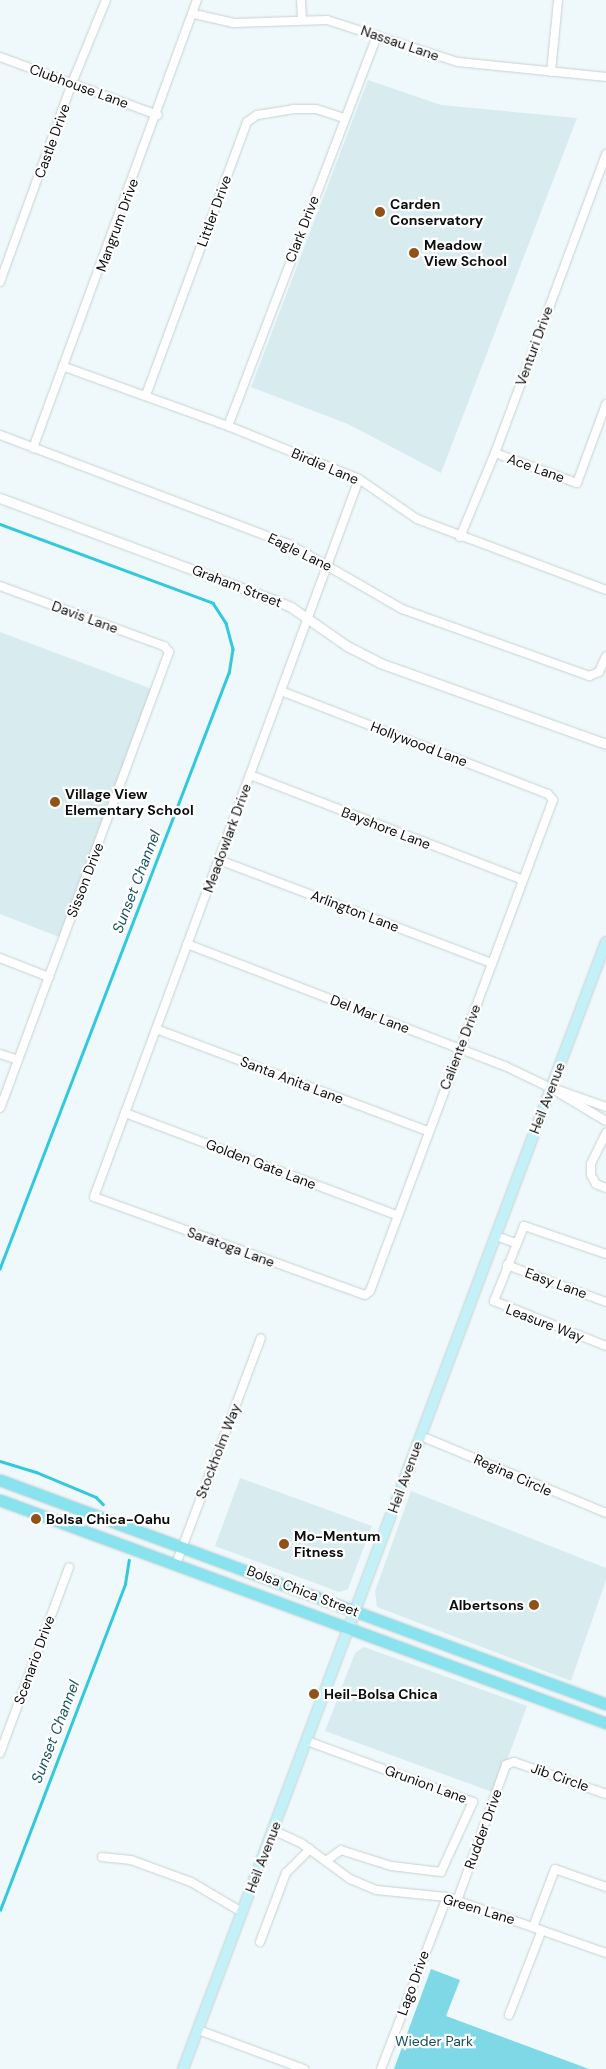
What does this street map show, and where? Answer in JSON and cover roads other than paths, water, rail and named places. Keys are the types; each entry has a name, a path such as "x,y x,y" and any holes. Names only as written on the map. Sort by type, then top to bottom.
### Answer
{"main road":[{"name":"Heil Avenue","path":"183,2069 606,942"},
{"name":"Bolsa Chica Street","path":"1,1484 182,1545 606,1704"},
{"name":"Bolsa Chica Street","path":"0,1500 606,1723"},
{"path":"477,1676 483,1658"}],"street":[{"name":"Castle Drive","path":"0,282 72,83 106,0"},
{"name":"Mangrum Drive","path":"33,448 158,115 194,14 197,0"},
{"path":"301,0 302,20"},
{"path":"551,72 558,0"},
{"name":"Nassau Lane","path":"194,14 234,23 302,20 344,23 465,63 606,77"},
{"name":"Clark Drive","path":"228,426 343,118 377,35"},
{"name":"Clubhouse Lane","path":"0,58 158,115"},
{"name":"Littler Drive","path":"146,395 247,122 257,115 293,109 316,109 343,118"},
{"name":"Venturi Drive","path":"460,537 494,453 606,154"},
{"name":"Birdie Lane","path":"65,367 228,426 359,479 416,518 460,537 606,590"},
{"name":"Ace Lane","path":"494,453 576,483 606,404"},
{"name":"Eagle Lane","path":"0,436 289,544 326,564 372,595 402,609 595,677 606,656"},
{"name":"Meadowlark Drive","path":"94,1197 326,564 359,479"},
{"name":"Graham Street","path":"0,498 275,600 307,618 347,646 380,663 606,744"},
{"name":"Davis Lane","path":"0,586 164,646 168,652"},
{"name":"Sisson Drive","path":"0,1108 168,652"},
{"name":"Hollywood Lane","path":"281,691 548,794 553,800"},
{"name":"Bayshore Lane","path":"250,775 523,880"},
{"name":"Caliente Drive","path":"368,1294 553,800"},
{"name":"Arlington Lane","path":"219,860 492,963"},
{"name":"Del Mar Lane","path":"187,944 460,1048 551,1088"},
{"path":"0,958 49,977"},
{"name":"Santa Anita Lane","path":"156,1028 428,1132"},
{"path":"0,1054 18,1060"},
{"path":"551,1088 606,1107"},
{"path":"551,1088 606,1121"},
{"name":"Golden Gate Lane","path":"125,1113 396,1215"},
{"path":"606,1133 591,1164 591,1175 596,1184 606,1188"},
{"name":"Saratoga Lane","path":"94,1197 361,1295 368,1294"},
{"path":"507,1265 520,1230 529,1226 606,1254"},
{"path":"496,1236 515,1243"},
{"name":"Easy Lane","path":"507,1265 606,1302"},
{"name":"Leasure Way","path":"507,1265 495,1295 495,1304 606,1346"},
{"name":"Stockholm Way","path":"176,1564 261,1338"},
{"name":"Regina Circle","path":"421,1436 606,1512"},
{"name":"Scenario Drive","path":"0,1753 4,1732 69,1567"},
{"name":"Grunion Lane","path":"307,1740 473,1802 441,1872 392,1866 341,1850 327,1860"},
{"name":"Jib Circle","path":"514,1762 606,1794"},
{"name":"Rudder Drive","path":"457,1901 506,1765 514,1762"},
{"name":"Green Lane","path":"273,1830 310,1849 350,1879 376,1890 447,1897 606,1953"},
{"path":"260,1942 286,1873 310,1849"},
{"path":"102,1857 132,1860 174,1876 242,1912"},
{"path":"533,1927 555,1869 606,1887"},
{"name":"Lago Drive","path":"382,2069 447,1897"},
{"path":"509,2015 542,1930"},
{"path":"198,2030 304,2069"}],"waterway":[{"name":"Sunset Channel","path":"0,524 213,603 226,623 233,649 229,673 0,1269"},
{"name":"Sunset Channel","path":"0,1461 36,1472 96,1497 103,1504"},
{"name":"Sunset Channel","path":"0,1910 125,1584 129,1560"}],"place":[{"name":"Carden Conservatory","path":"380,212"},
{"name":"Meadow View School","path":"414,253"},
{"name":"Village View Elementary School","path":"55,802"},
{"name":"Bolsa Chica-Oahu","path":"36,1519"},
{"name":"Mo-Mentum Fitness","path":"284,1544"},
{"name":"Albertsons","path":"534,1605"},
{"name":"Heil-Bolsa Chica","path":"314,1694"}],"park label":[{"name":"Wieder Park","path":"434,2041"}]}
